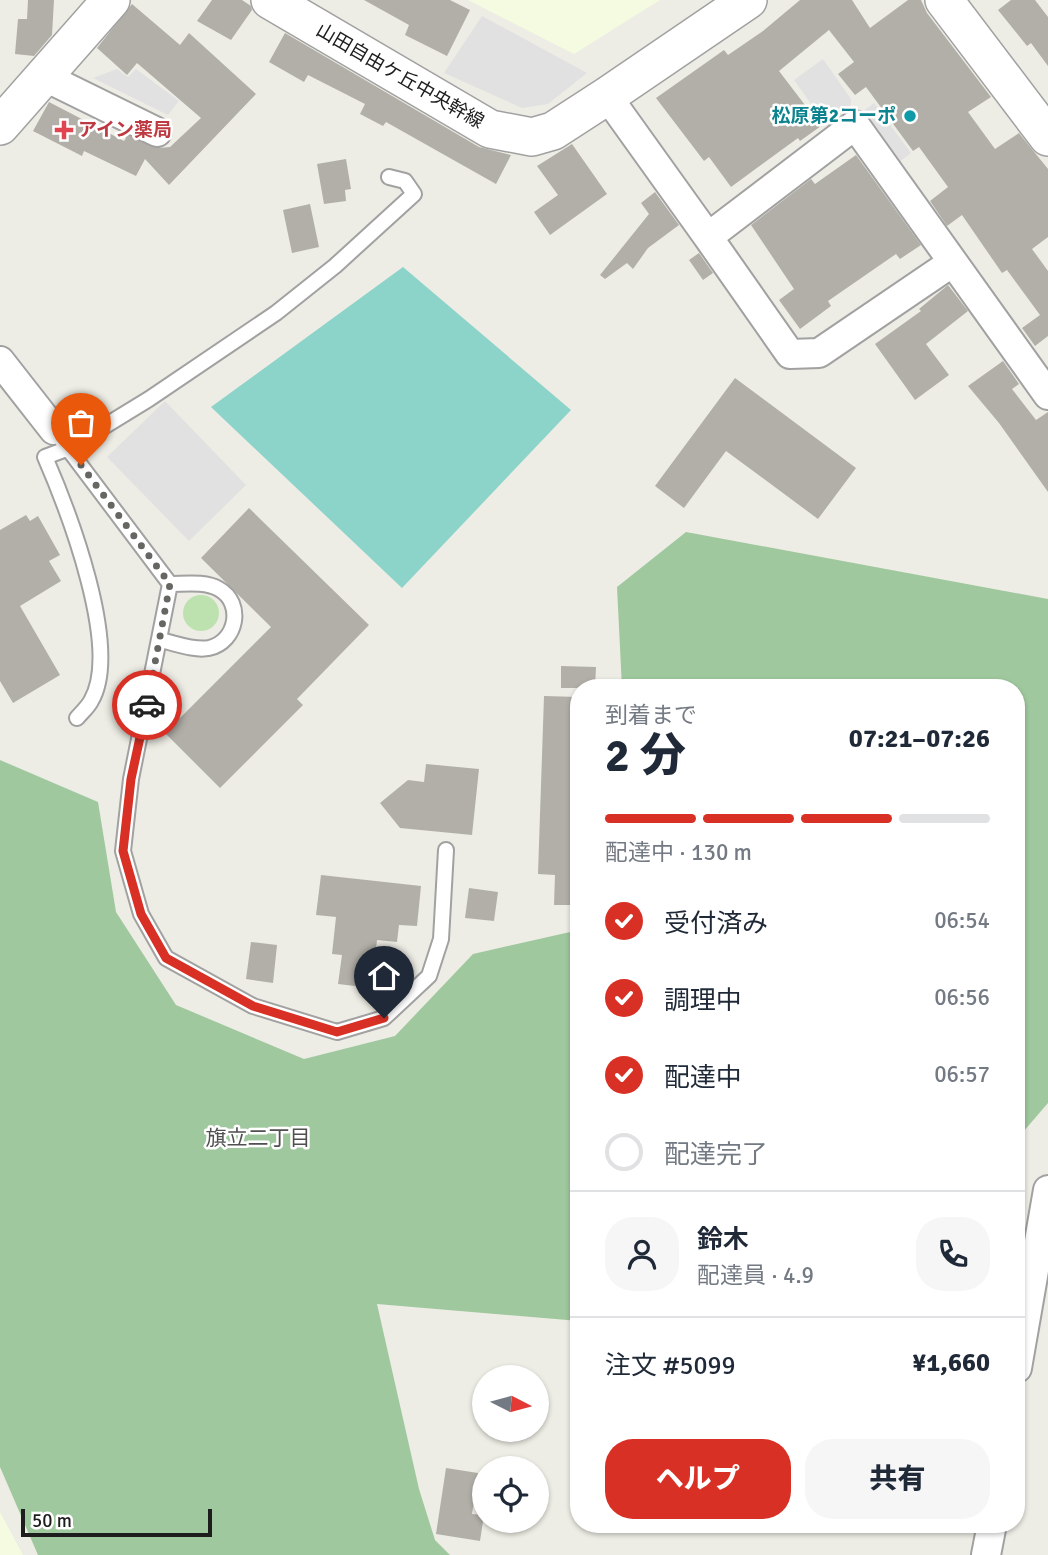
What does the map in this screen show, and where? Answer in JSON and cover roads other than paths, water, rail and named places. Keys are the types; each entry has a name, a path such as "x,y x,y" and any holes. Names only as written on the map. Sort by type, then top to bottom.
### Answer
{"street":[{"path":"0,126 111,0"},
{"name":"山田自由ケ丘中央幹線","path":"270,0 490,129 532,137 553,131 748,0"},
{"path":"944,0 1048,137"},
{"path":"43,76 157,132"},
{"path":"607,96 790,354 819,353 953,262"},
{"path":"708,237 855,125 1048,395"},
{"path":"0,361 61,439"},
{"path":"1025,1322 1048,1190"},
{"path":"986,1555 990,1533"}],"lane":[{"path":"77,718 93,700 101,659 98,619 65,504 45,457 61,439 276,313 335,266 414,194 405,181 389,177"},
{"path":"61,439 170,584 131,779 123,851 141,914 166,958 253,1006 337,1032 384,1018 429,976 441,939 446,850"},
{"path":"160,640 201,649 212,648 222,643 234,626 233,605 219,589 210,585 170,584"}],"place":[{"name":"松原第2コーポ","path":"910,116"},
{"name":"アイン薬局","path":"64,130"}],"district":[{"name":"旗立二丁目","path":"258,1138"}]}
